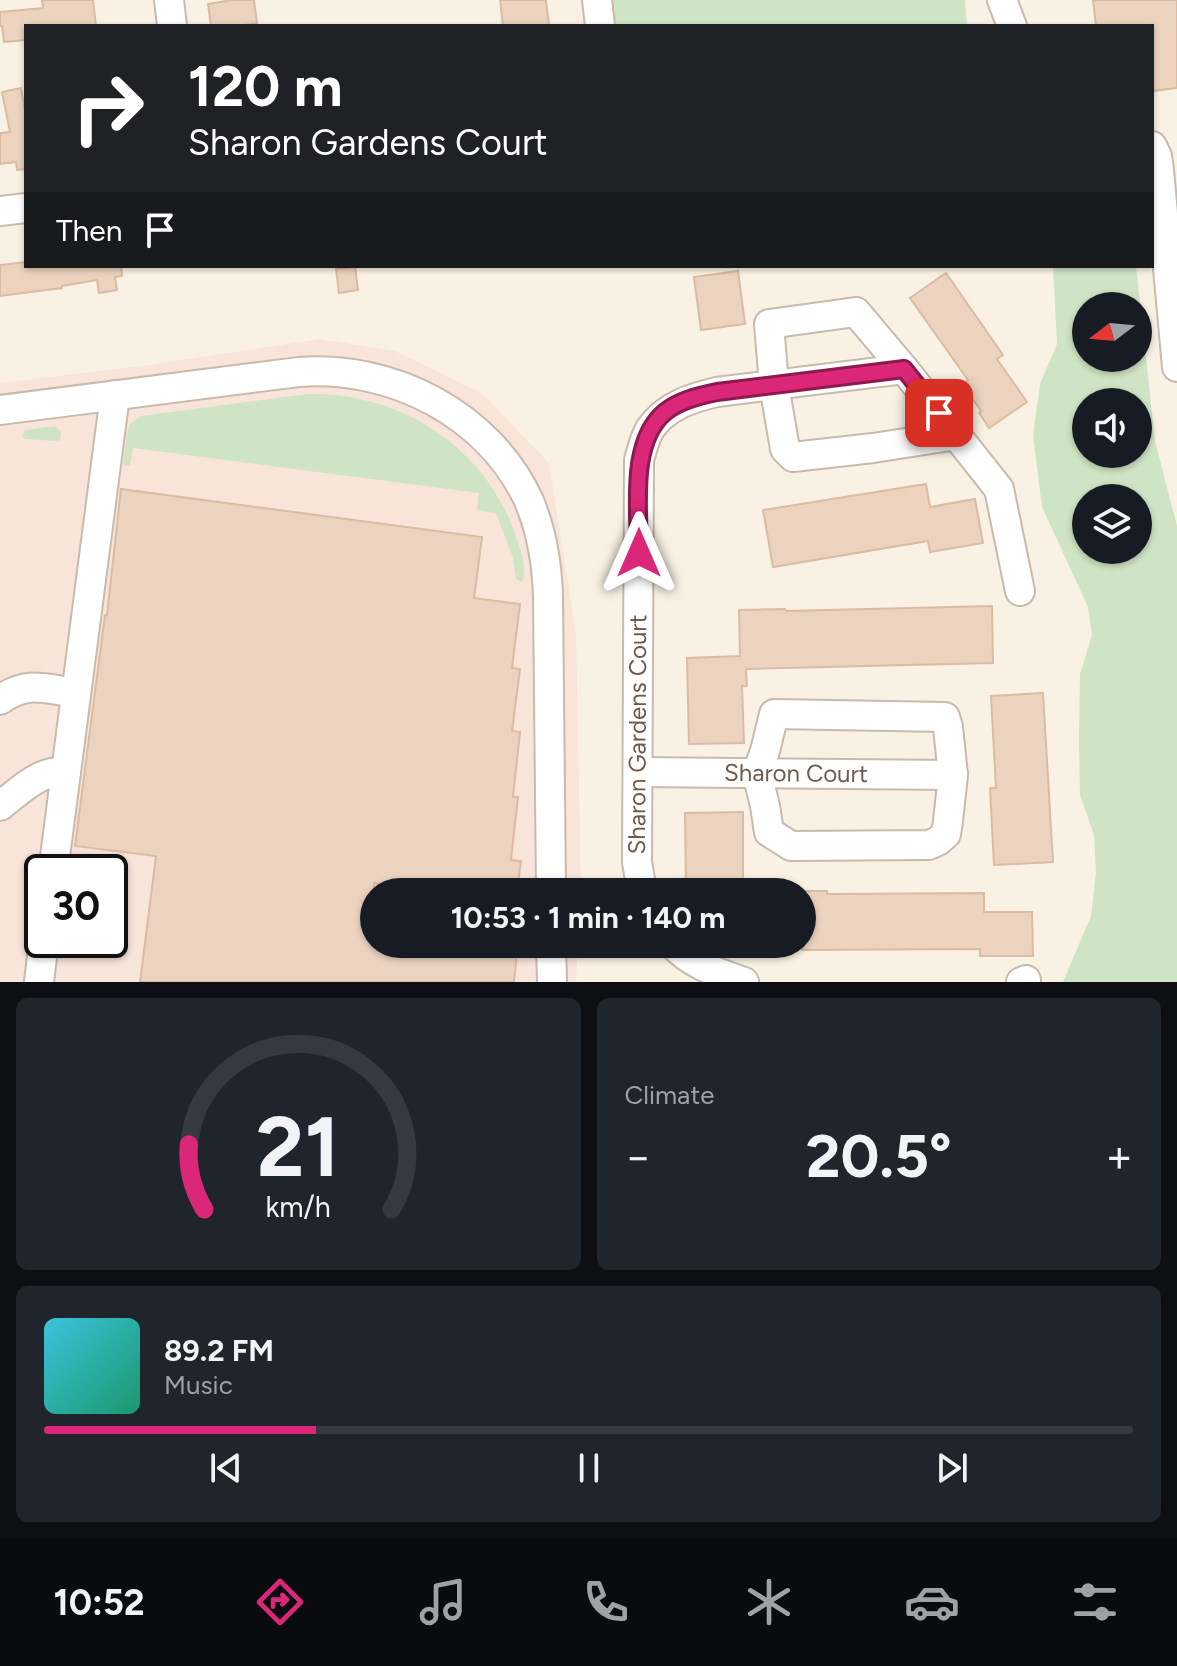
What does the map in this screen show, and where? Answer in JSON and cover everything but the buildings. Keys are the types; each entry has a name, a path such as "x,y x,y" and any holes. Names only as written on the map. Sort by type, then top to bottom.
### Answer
{"street":[{"path":"169,0 172,24"},
{"path":"597,0 600,24"},
{"path":"1002,0 1011,24"},
{"path":"1154,150 1169,192 1177,367"},
{"path":"0,211 24,208"},
{"path":"957,435 793,457 785,449 774,385 769,324 856,312 904,369 957,435 999,489 1020,591"},
{"name":"Sharon Gardens Court","path":"640,878 637,862 639,460 649,430 666,412 691,398 717,392 904,369"},
{"path":"0,410 299,372 331,371 395,383 437,402 459,417 491,446 515,478 529,503 542,541 547,568 551,878"},
{"path":"55,854 115,395"},
{"path":"0,700 26,687 76,693"},
{"path":"774,714 945,717 953,775 946,834 929,845 791,846 769,832 757,773 774,714"},
{"path":"0,806 39,776 66,772"},
{"name":"Sharon Court","path":"638,772 953,775"},
{"path":"39,982 42,958"},
{"path":"551,958 552,982"},
{"path":"691,958 706,968 744,982"}],"shaded area":[{"path":"320,339 395,351 483,394 549,463 576,633 581,878 360,878 360,958 577,958 576,982 0,982 0,383"}],"green space":[{"path":"610,0 965,0 967,24 613,24"},
{"path":"1053,268 1136,268 1139,292 1072,292 1072,372 1148,372 1149,388 1072,388 1072,468 1152,468 1152,413 1155,441 1177,526 1177,982 1063,982 1091,916 1096,873 1094,835 1080,795 1079,740 1080,674 1092,635 1088,607 1042,507 1033,435 1040,384 1057,344"},
{"path":"308,394 342,396 406,414 434,430 460,451 483,475 501,503 521,552 524,564 522,582 516,579 513,558 496,513 477,509 479,493 133,448 130,465 123,464 128,429 141,416"},
{"path":"55,426 61,432 60,440 25,439 22,436 25,430"}],"route":[{"path":"639,553 639,460 649,430 666,412 691,398 717,392 904,369 939,413"}]}
